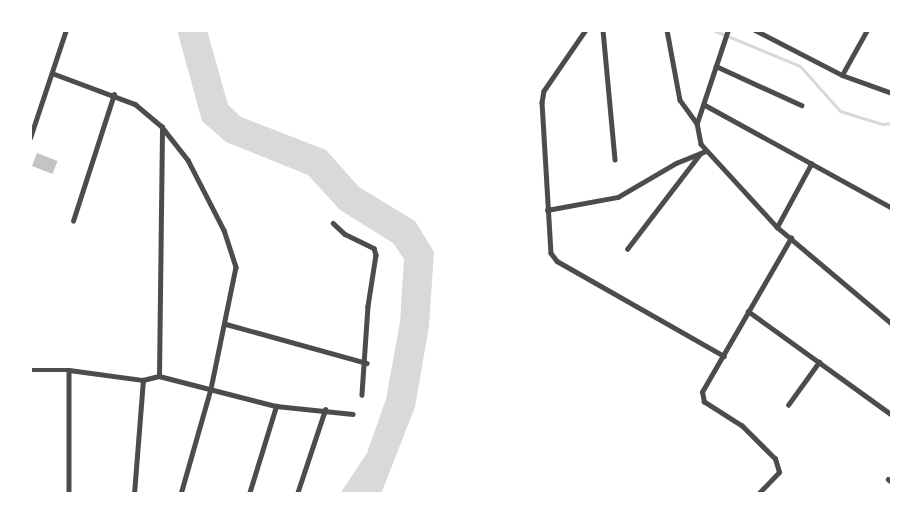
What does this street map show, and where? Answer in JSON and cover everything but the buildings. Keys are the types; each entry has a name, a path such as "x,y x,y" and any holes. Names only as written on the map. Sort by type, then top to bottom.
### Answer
{"street":[{"path":"30,138 66,30"},
{"path":"586,30 544,91 547,210 551,253 558,261 724,356"},
{"path":"603,30 615,159"},
{"path":"667,30 680,100 697,123 703,152 777,227 892,324"},
{"path":"697,123 705,105 728,30"},
{"path":"755,30 842,75 892,93"},
{"path":"842,75 867,30"},
{"path":"716,66 801,105"},
{"path":"52,73 114,94 135,104 162,127 188,160 224,230 236,267 212,388 181,494"},
{"path":"73,221 114,94"},
{"path":"705,105 892,208"},
{"path":"159,376 162,127"},
{"path":"547,210 618,197 703,152"},
{"path":"627,249 703,152"},
{"path":"777,227 811,164"},
{"path":"333,223 376,251 368,306 367,363 362,395"},
{"path":"758,494 779,472 776,459 742,426 701,397 748,310 791,238"},
{"path":"748,310 892,415"},
{"path":"226,324 367,363"},
{"path":"788,405 819,362"},
{"path":"30,370 69,370 143,380 159,376 276,406 353,414"},
{"path":"69,370 69,494"},
{"path":"134,494 143,380"},
{"path":"249,494 276,406"},
{"path":"297,494 326,410"}],"shaded area":[{"path":"177,30 207,30 228,105 241,117 326,150 359,187 415,221 434,252 429,326 415,407 381,494 340,494 367,453 386,399 400,322 404,259 393,243 340,210 308,175 226,142 202,121"}],"waterway":[{"path":"713,30 800,66 840,111 882,124 892,123"}]}
